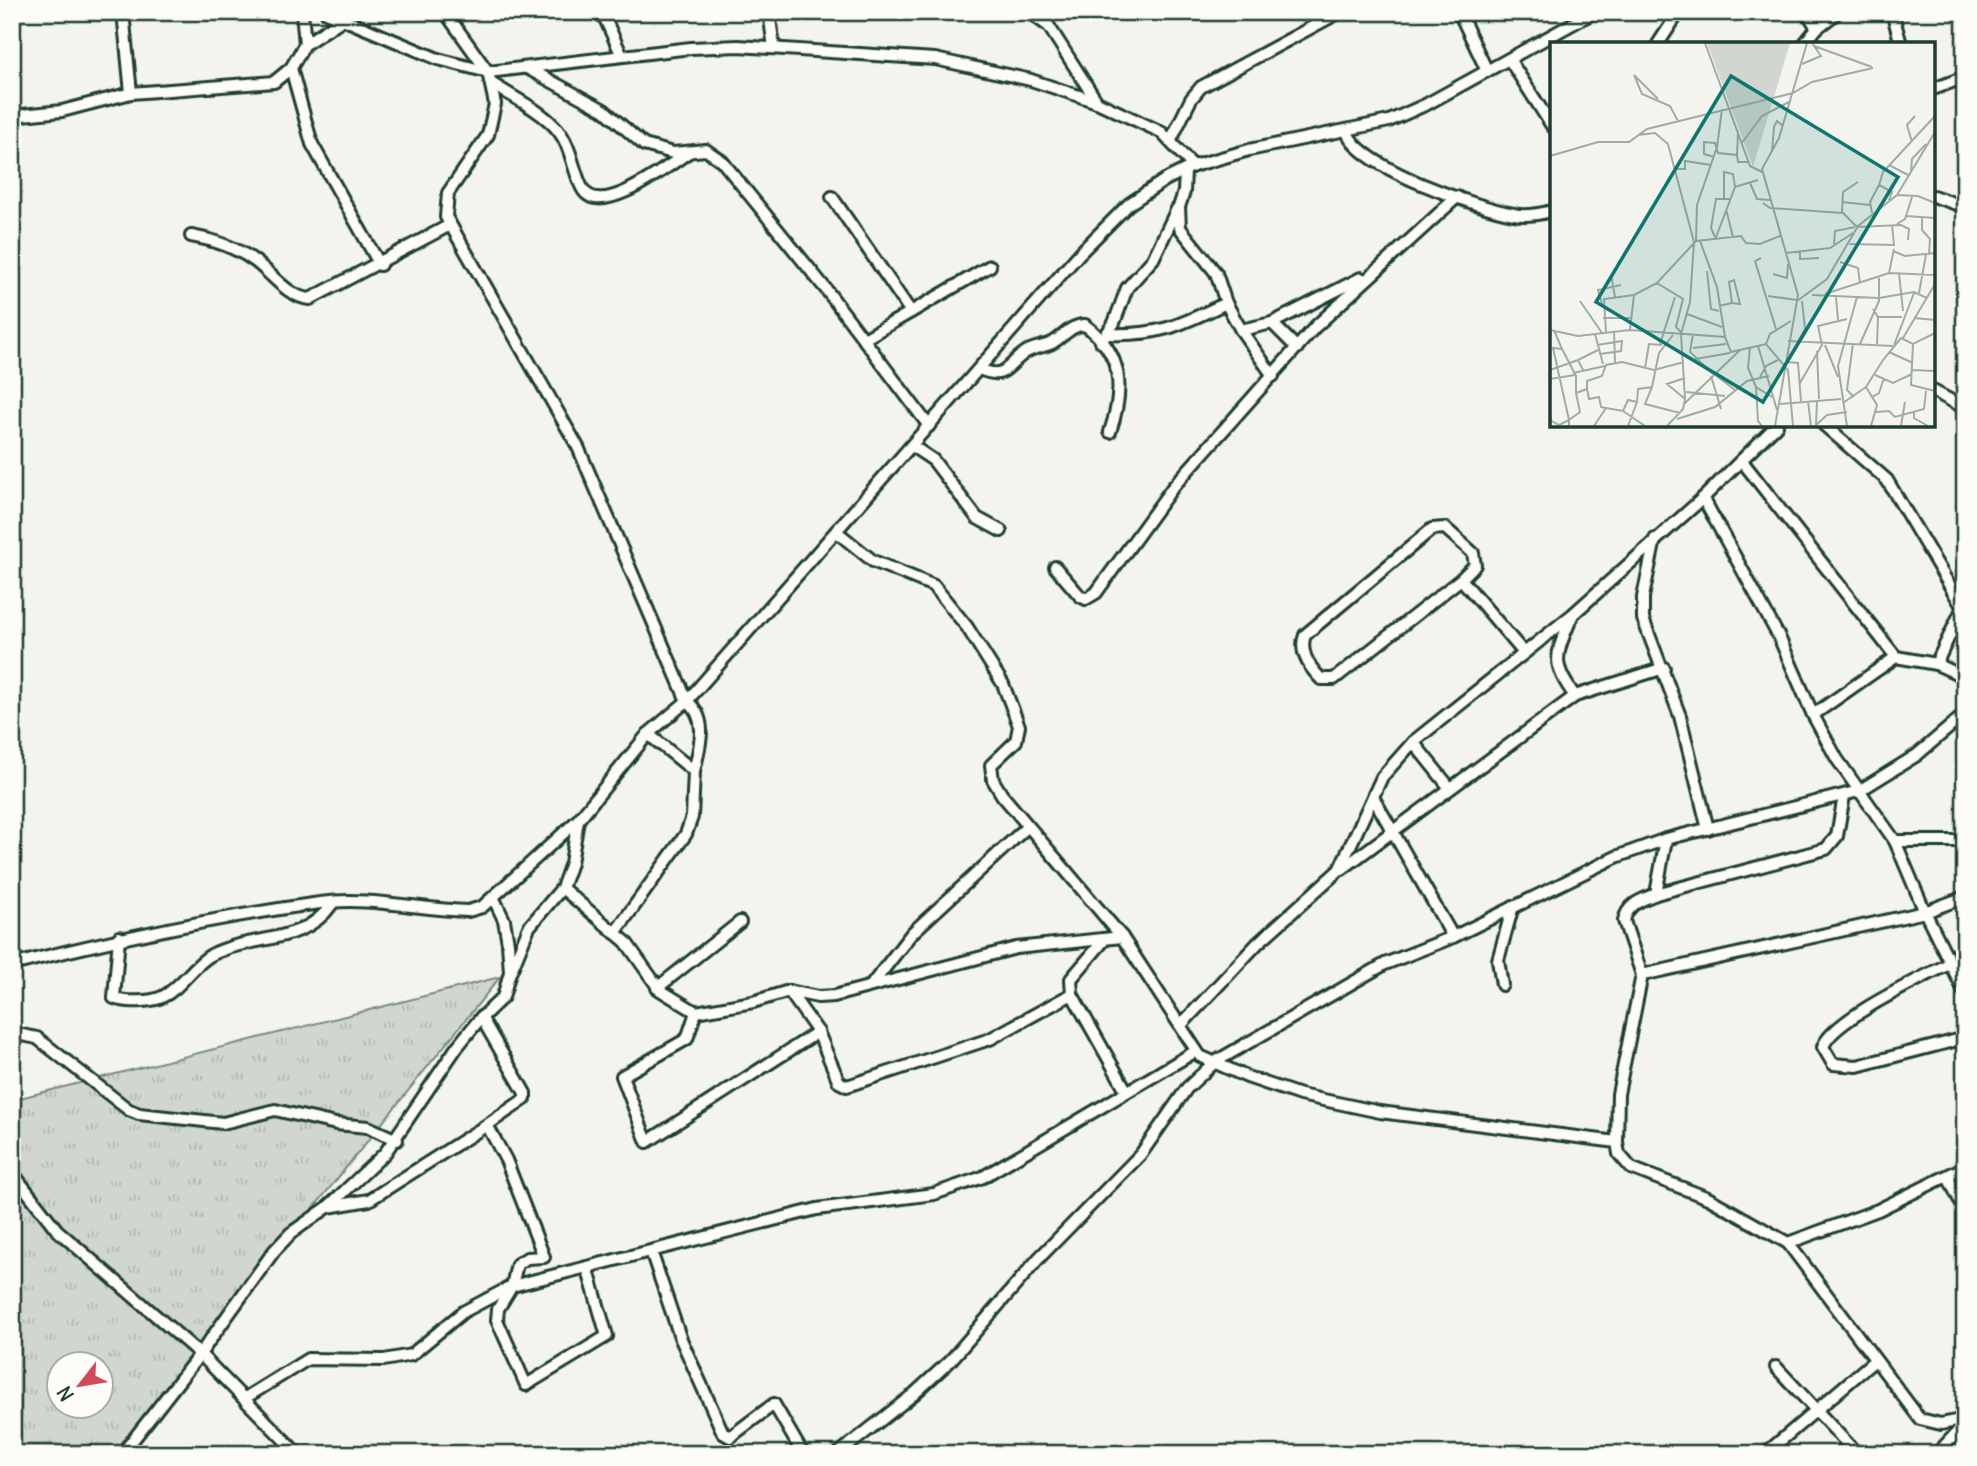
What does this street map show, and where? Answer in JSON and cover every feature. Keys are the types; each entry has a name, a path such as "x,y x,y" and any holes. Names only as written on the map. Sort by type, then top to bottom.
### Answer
{"street":[{"path":"123,12 131,93"},
{"path":"302,12 305,44"},
{"path":"326,12 438,59 489,77 559,130 583,191 592,198 598,200 617,196 691,151"},
{"path":"445,12 489,77 495,104 490,129 446,196 444,212 578,447 687,701 697,709 701,723 689,830 615,933"},
{"path":"602,12 622,56"},
{"path":"769,12 774,48"},
{"path":"1029,12 1048,25"},
{"path":"1044,12 1048,25 1097,102"},
{"path":"1171,140 1191,99 1201,88 1340,12"},
{"path":"1459,12 1486,71"},
{"path":"12,965 119,937 321,902 332,904 368,901 468,911 494,899 578,820 648,734 687,701 1111,220 1149,189 1189,169 1249,150 1347,131 1407,114 1594,12"},
{"path":"1659,42 1679,12"},
{"path":"1807,12 1817,28"},
{"path":"1806,42 1817,28 1838,12"},
{"path":"1892,12 1900,42"},
{"path":"12,116 62,111 131,93 274,82 290,68 305,44 342,19"},
{"path":"489,77 527,68 691,48 774,48 935,59 1031,80 1097,102 1147,124 1171,140 1189,169 1184,192 1153,260 1127,288 1105,338"},
{"path":"1508,59 1550,123"},
{"path":"290,68 312,144 380,264"},
{"path":"527,68 604,110 644,145 658,151 706,150 722,160 864,339 929,426"},
{"path":"1935,87 1965,77"},
{"path":"1347,131 1358,149 1413,181 1514,214 1550,211"},
{"path":"832,197 911,312"},
{"path":"1055,568 1080,596 1086,598 1096,593 1172,487 1297,348 1373,271 1457,197"},
{"path":"1935,197 1965,207"},
{"path":"1178,207 1180,228 1216,273 1226,303 1273,376"},
{"path":"191,236 209,239 242,252 288,289 306,299 380,264 450,225"},
{"path":"864,339 990,266"},
{"path":"1241,330 1272,323 1373,271"},
{"path":"1105,338 1155,333 1186,323 1226,303"},
{"path":"1272,323 1297,348"},
{"path":"979,369 991,374 1002,372 1027,351 1054,342 1080,324 1090,328 1105,338 1120,376 1119,405 1110,432"},
{"path":"1935,392 1965,408"},
{"path":"1339,870 1382,777 1413,742 1572,615 1703,498 1775,427"},
{"path":"1826,427 1887,480 1964,605 1936,664"},
{"path":"912,446 933,460 977,518 1001,531"},
{"path":"1742,460 1896,657 1936,664 1965,677"},
{"path":"1703,498 1779,637 1813,715 1859,792 1895,841 1925,912 1965,993"},
{"path":"1445,528 1473,553 1475,565 1461,579 1334,679 1321,679 1304,656 1301,644 1305,635 1433,530 1445,528"},
{"path":"837,532 873,561 934,586 968,627 1014,707 1019,735 995,761 990,771 997,788 1122,937 1182,1024 1196,1051 1214,1062 1300,1096 1380,1112 1617,1142"},
{"path":"1655,539 1643,597 1643,619 1648,640 1664,668 1680,716 1707,829"},
{"path":"1461,579 1524,653"},
{"path":"1572,615 1556,660 1558,671 1575,696"},
{"path":"1813,715 1896,657"},
{"path":"1182,1024 1258,943 1339,870 1393,833 1450,788 1575,696 1664,668"},
{"path":"838,1454 914,1394 950,1361 1039,1258 1141,1154 1187,1088 1214,1062 1385,964 1453,937 1578,873 1666,839 1859,792 1917,755 1965,714"},
{"path":"648,734 694,771"},
{"path":"1413,742 1450,788"},
{"path":"1844,796 1837,836 1826,849 1656,894 1630,907 1623,921 1642,975 1618,1094 1619,1154 1631,1168 1708,1198 1788,1243 1920,1419 1941,1424 1965,1419"},
{"path":"1373,797 1453,937"},
{"path":"122,1454 200,1354 280,1244 296,1228 328,1207 397,1140 440,1070 481,1017 503,997 510,972 529,927 562,888 571,863 578,820"},
{"path":"873,983 912,933 1027,827"},
{"path":"1656,894 1666,839"},
{"path":"1895,841 1965,841"},
{"path":"562,888 626,942 657,988 696,1012 753,1003 789,991 834,996 873,983 1016,948 1122,937"},
{"path":"1642,975 1925,912 1965,897"},
{"path":"494,899 505,920 510,972"},
{"path":"119,937 114,998 125,1001 159,998 211,956 274,940 303,929 323,917 332,904"},
{"path":"1502,985 1498,960 1513,906"},
{"path":"657,988 740,922"},
{"path":"1105,939 1071,979 1072,994 1126,1090"},
{"path":"1951,963 1896,990 1845,1023 1825,1039 1822,1047 1833,1064 1857,1066 1965,1038"},
{"path":"789,991 818,1032 839,1082 847,1086 990,1039 1072,994"},
{"path":"696,1012 687,1039 622,1076 646,1142 818,1032"},
{"path":"328,1207 369,1200 525,1099 525,1093 481,1017"},
{"path":"12,1033 37,1038 130,1110 139,1114 223,1123 270,1110 280,1111 336,1124 368,1127 397,1140"},
{"path":"245,1398 309,1359 384,1360 411,1355 463,1312 512,1286 826,1208 960,1187 983,1177 1196,1051"},
{"path":"487,1125 511,1172 554,1277"},
{"path":"1788,1243 1878,1210 1965,1167"},
{"path":"12,1172 48,1220 70,1242 200,1354 298,1454"},
{"path":"1948,1177 1965,1212"},
{"path":"652,1251 675,1325 723,1433 730,1437 774,1404 803,1454"},
{"path":"544,1257 527,1258 517,1264 512,1286 502,1300 497,1320 526,1385 607,1336 587,1267"},
{"path":"1765,1454 1875,1360"},
{"path":"1776,1367 1857,1454"},
{"path":"1937,1454 1965,1424"}],"green space":[{"path":"500,977 115,1454 12,1454 12,1100"}]}
